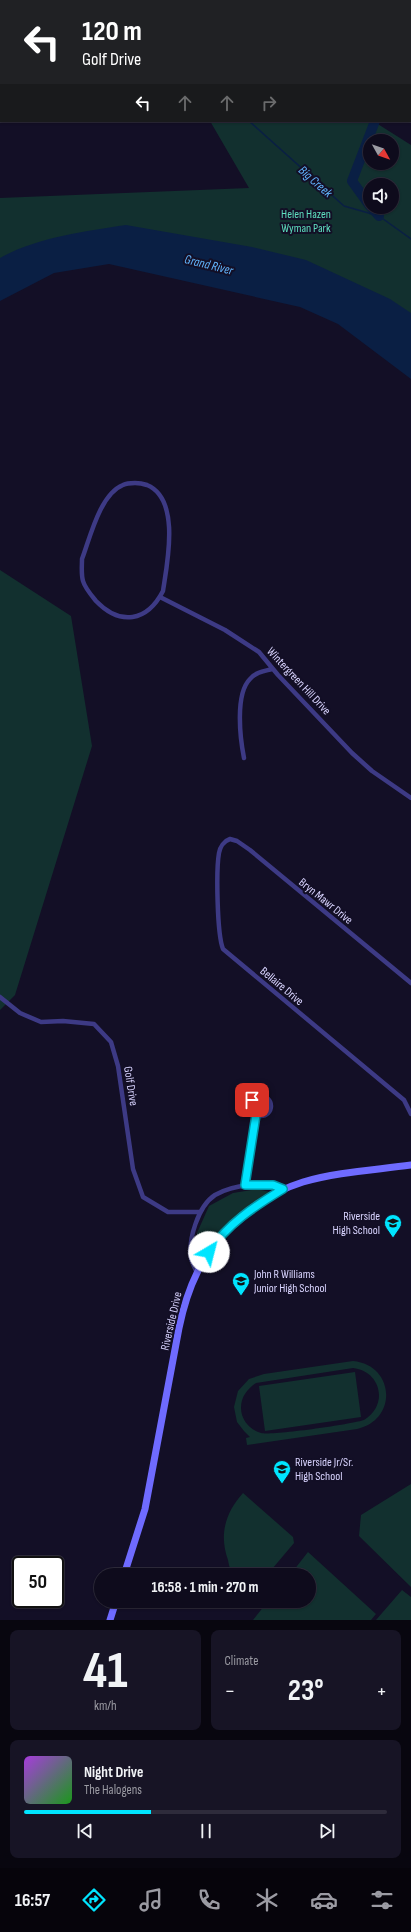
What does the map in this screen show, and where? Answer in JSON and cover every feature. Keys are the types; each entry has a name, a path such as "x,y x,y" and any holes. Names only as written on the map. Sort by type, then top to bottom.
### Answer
{"main road":[{"name":"Riverside Drive","path":"126,1568 145,1509 178,1328 186,1300 197,1273 216,1242 250,1209 283,1189 303,1182 352,1173 411,1165"},
{"path":"110,1620 114,1608"}],"street":[{"path":"135,483 147,485 156,490 162,500 167,514 170,535 163,591 160,597 148,610 141,614 129,618 114,615 93,597 82,580 82,559 102,506 114,490 123,485 135,483"},
{"name":"Wintergreen Hill Drive","path":"160,597 243,640 259,652 272,669 352,753 372,771 411,798"},
{"path":"244,758 240,732 244,690 249,679 253,676 272,669"},
{"name":"Bryn Mawr Drive","path":"227,840 237,841 250,850 411,982"},
{"name":"Bellaire Drive","path":"227,840 222,846 219,858 220,937 223,949 404,1100 411,1114"},
{"name":"Golf Drive","path":"0,997 20,1013 41,1022 63,1021 94,1024 111,1042 118,1066 133,1169 143,1197 168,1212 200,1212"},
{"path":"258,1096 265,1096 270,1100 270,1110 262,1116 256,1115 251,1110 251,1103 258,1096"},
{"path":"245,1185 256,1115"},
{"path":"197,1273 191,1259 191,1246 200,1212 215,1195 245,1185 273,1185 283,1189"}],"green space":[{"name":"Helen Hazen Wyman Park","path":"211,122 375,122 394,134 363,134 363,170 399,170 399,137 411,145 411,351 377,332 158,252 0,281 0,198 249,188"},
{"path":"0,570 71,616 92,746 15,995 0,1010"},
{"path":"257,1189 270,1192 228,1223 199,1263 197,1233 209,1206 233,1193"},
{"path":"353,1361 367,1365 377,1372 384,1382 386,1393 385,1405 380,1415 370,1424 357,1429 247,1445 246,1438 250,1437 237,1422 234,1407 238,1391 249,1379 264,1374","holes":["353,1368 363,1370 370,1375 375,1382 379,1398 377,1406 372,1414 364,1420 280,1433 257,1432 253,1430 244,1420 241,1412 243,1397 256,1383"]},
{"path":"355,1372 361,1417 265,1431 259,1386"},
{"path":"411,1484 411,1587 359,1536 361,1515"},
{"path":"243,1493 293,1537 294,1543 273,1568 230,1568 225,1551 224,1533 228,1516"},
{"path":"308,1552 376,1614 371,1620 253,1620 262,1608 316,1608 316,1568 295,1568"},
{"path":"402,1590 411,1597 411,1620 376,1620"}],"water":[{"name":"Grand River","path":"126,225 252,247 306,260 390,299 411,313 411,379 338,324 300,307 109,264 54,273 0,301 0,258 29,245 45,240"}],"waterway":[{"name":"Big Creek","path":"250,122 344,206 379,216 411,239"},
{"path":"363,196 352,181 375,122"}],"place":[{"name":"Riverside High School","path":"393,1238"},
{"name":"John R Williams Junior High School","path":"241,1296"},
{"name":"Riverside Jr/Sr. High School","path":"282,1484"}],"route":[{"path":"209,1252 216,1242 250,1209 283,1189 273,1185 245,1185 256,1115 251,1110 250,1106 252,1100"}]}
